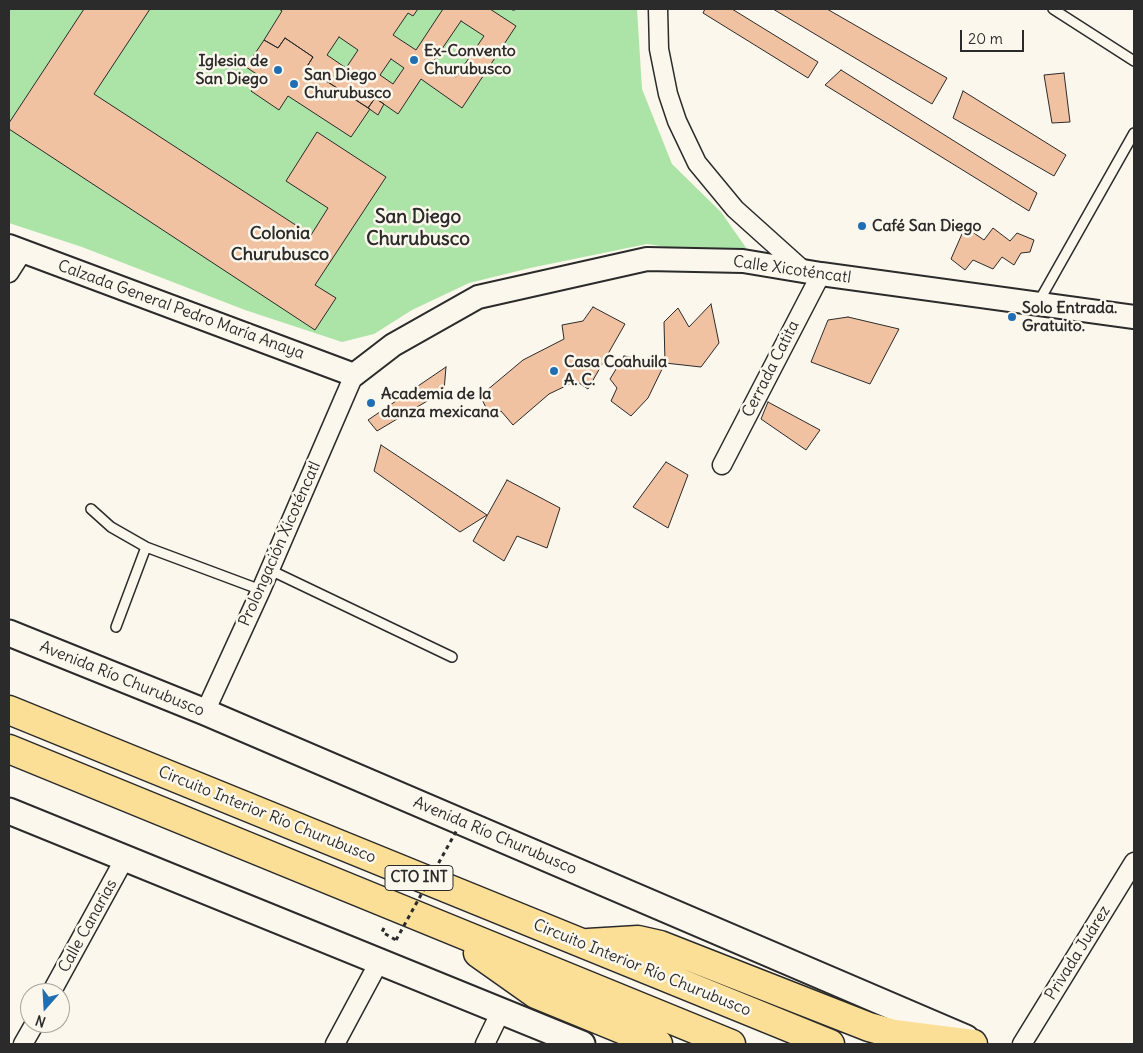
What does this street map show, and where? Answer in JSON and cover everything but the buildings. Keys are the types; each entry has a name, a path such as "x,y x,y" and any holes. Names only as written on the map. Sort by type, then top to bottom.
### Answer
{"highway":[{"name":"Circuito Interior Río Churubusco","path":"9,710 830,1044"},
{"name":"CTO INT","path":"9,749 438,926 732,1044"},
{"path":"438,926 536,994 658,1044"},
{"path":"581,944 638,940 660,945 869,1027 894,1034 974,1044"}],"main road":[{"name":"Avenida Río Churubusco","path":"9,633 205,712 980,1044"},
{"path":"9,811 582,1044"}],"street":[{"path":"658,9 659,49 668,94 677,121 697,163 735,209 812,273"},
{"path":"9,273 16,248"},
{"name":"Calzada General Pedro María Anaya","path":"16,248 354,375"},
{"name":"Calle Xicoténcatl","path":"354,375 393,345 478,297 647,259 743,261 812,273 1134,317"},
{"name":"Cerrada Catita","path":"722,465 812,273"},
{"name":"Prolongación Xicoténcatl","path":"205,712 270,570 354,375"},
{"name":"Calle Canarias","path":"56,983 125,858"},
{"name":"Privada Juárez","path":"1022,1044 1134,862"},
{"path":"335,1044 379,962"},
{"path":"485,1044 501,1011"},
{"path":"23,1044 29,1033"}],"lane":[{"path":"1053,9 1134,61"},
{"path":"1038,303 1134,133"},
{"path":"91,509 111,527 146,547 261,590"},
{"path":"116,627 146,547"},
{"path":"270,570 452,657"}],"path":[{"path":"382,932 396,940 458,828"}],"green space":[{"path":"9,9 637,9 642,89 672,164 721,212 749,252 747,259 647,244 530,268 469,283 412,310 374,334 342,342 245,310 82,247 9,223"}],"place":[{"name":"Ex-Convento Churubusco","path":"414,60"},
{"name":"Iglesia de San Diego","path":"278,70"},
{"name":"San Diego Churubusco","path":"294,84"},
{"name":"Café San Diego","path":"862,226"},
{"name":"Solo Entrada. Gratuito.","path":"1012,317"},
{"name":"Casa Coahuila A. C.","path":"554,371"},
{"name":"Academia de la danza mexicana","path":"371,403"}],"district":[{"name":"San Diego Churubusco","path":"418,229"},
{"name":"Colonia Churubusco","path":"280,244"}]}
